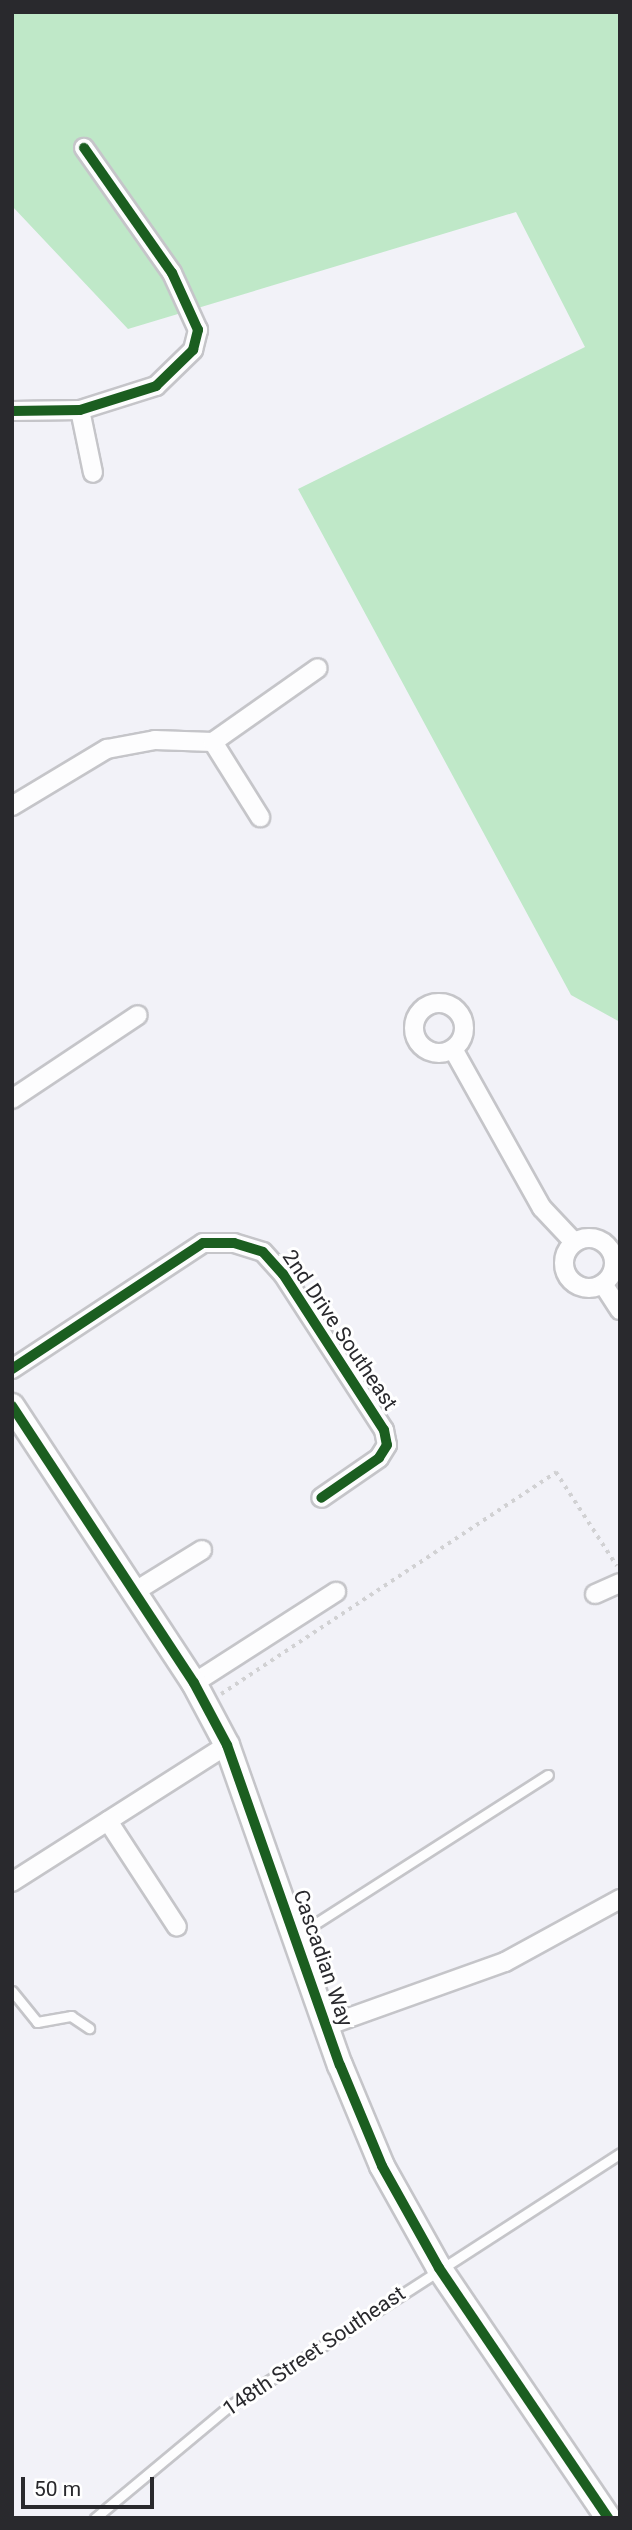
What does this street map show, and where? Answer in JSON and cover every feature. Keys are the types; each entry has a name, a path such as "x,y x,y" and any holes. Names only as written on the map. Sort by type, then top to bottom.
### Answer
{"street":[{"path":"12,411 80,410 156,387 180,368 198,330 172,273 85,148"},
{"path":"80,410 93,473"},
{"path":"12,806 107,749 155,740 213,741 318,667"},
{"path":"213,741 260,817"},
{"path":"12,1099 138,1014"},
{"path":"453,1049 542,1208 574,1242"},
{"path":"591,1238 607,1245 613,1270 603,1284 588,1288 568,1277 564,1262 574,1242 591,1238"},
{"name":"2nd Drive Southeast","path":"12,1369 203,1243 234,1243 263,1252 284,1274 384,1430 387,1445 379,1458 321,1498"},
{"path":"603,1284 620,1310"},
{"name":"Cascadian Way","path":"12,1406 200,1694 227,1745 326,2026 382,2166 439,2268 608,2518"},
{"path":"134,1592 202,1550"},
{"path":"595,1594 620,1583"},
{"path":"200,1694 336,1592"},
{"path":"12,1882 227,1745"},
{"path":"108,1821 177,1927"},
{"path":"326,2026 505,1962 620,1899"}],"lane":[{"path":"295,1936 548,1775"},
{"path":"12,1991 37,2022 71,2016 89,2028"},
{"name":"148th Street Southeast","path":"95,2518 228,2407 620,2153"}],"path":[{"path":"200,1694 556,1472 620,1570"}],"green space":[{"path":"12,12 620,12 620,1022 571,995 298,489 585,347 516,212 128,329 12,206"}],"cycle path":[{"path":"12,411 80,410 156,386 193,350 198,330 172,273 84,148"},
{"path":"12,1369 203,1243 234,1243 263,1252 283,1274 384,1430 387,1445 379,1458 321,1498"},
{"path":"12,1406 194,1683 227,1745 340,2065 382,2166 439,2268 608,2518"}]}
